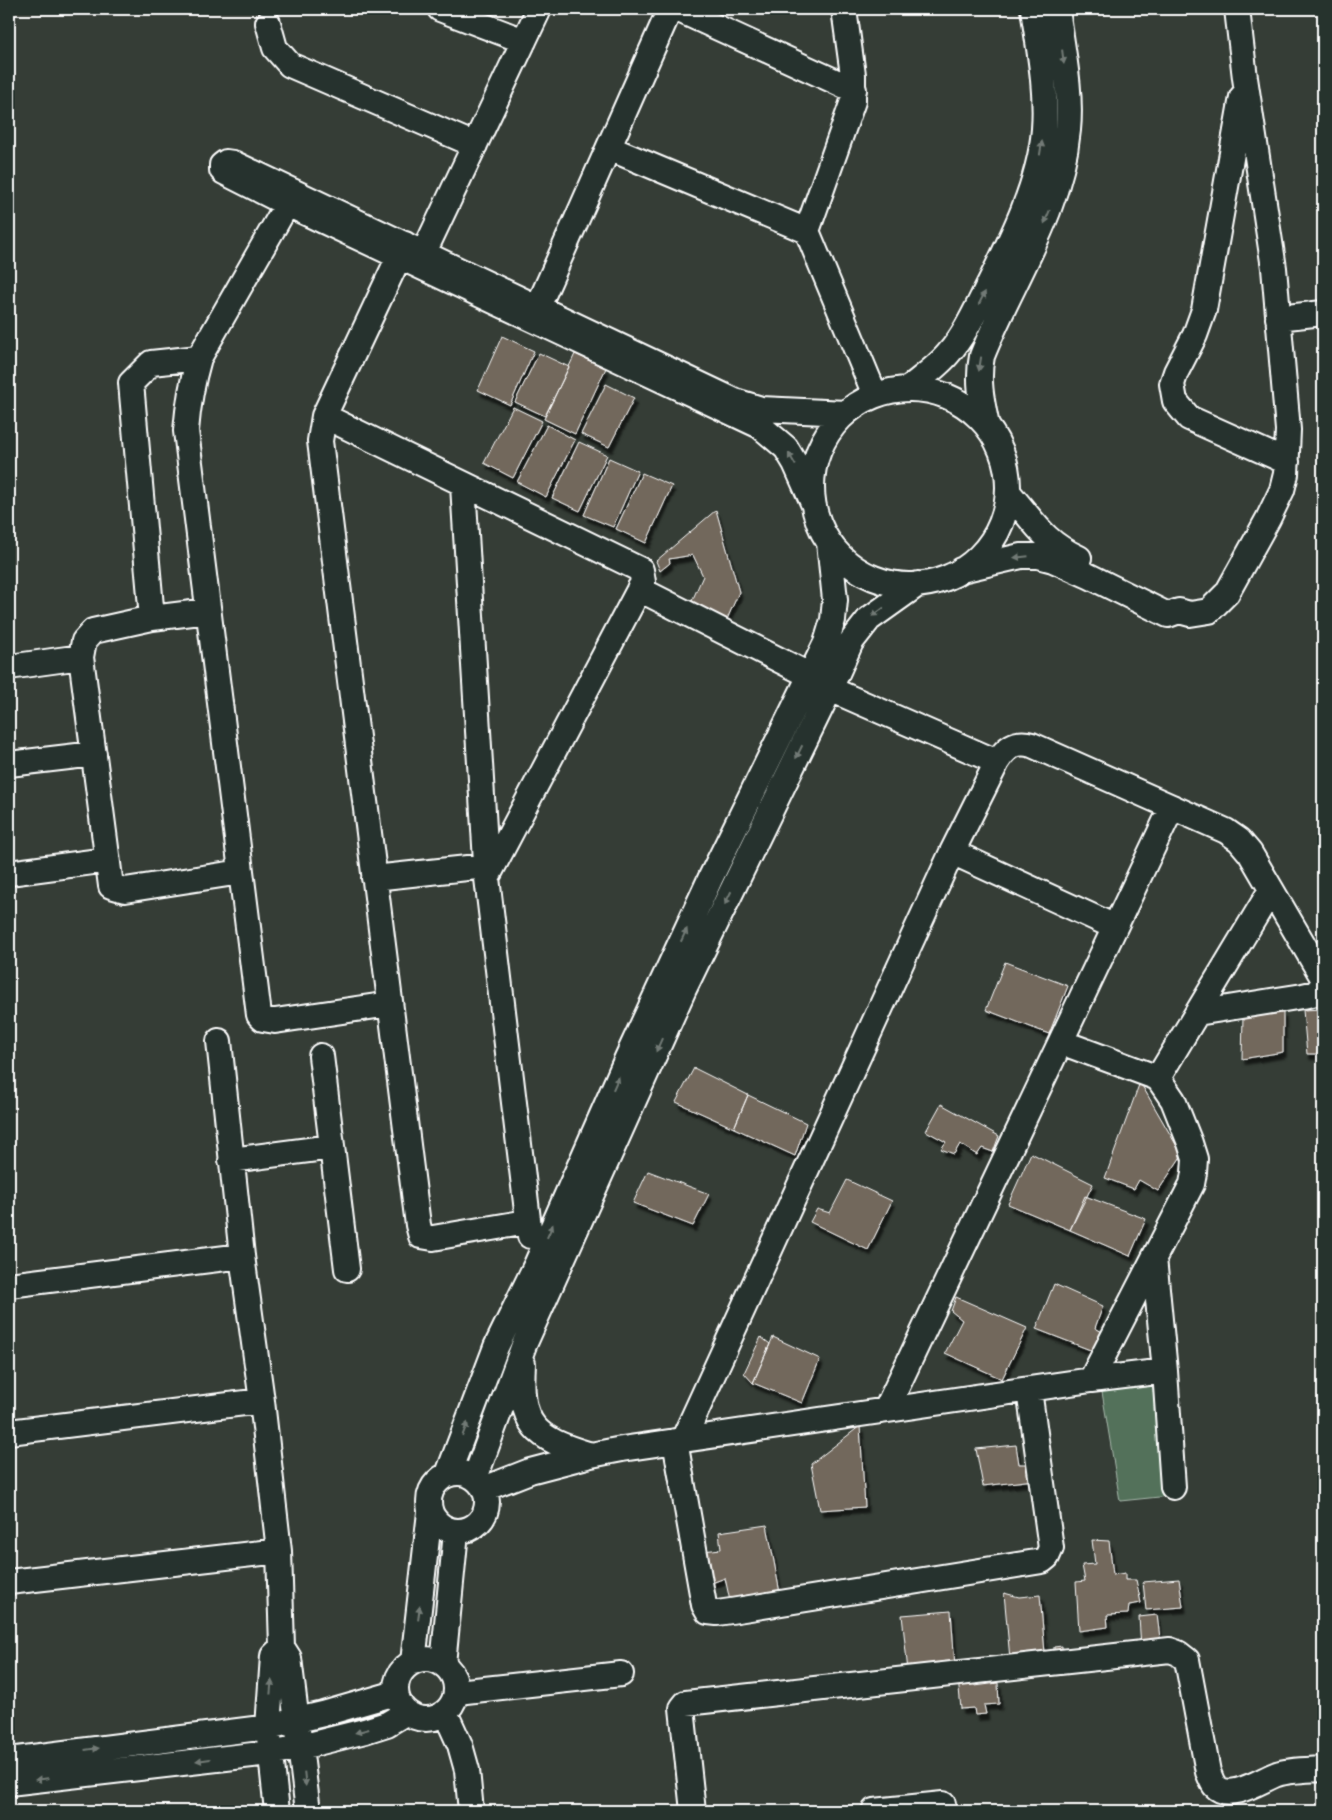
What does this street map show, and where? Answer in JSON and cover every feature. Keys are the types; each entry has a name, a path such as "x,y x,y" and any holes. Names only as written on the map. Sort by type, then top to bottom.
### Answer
{"street":[{"path":"440,9 524,41"},
{"path":"527,1222 433,1238 421,1236 418,1225 320,441 324,416 475,145 539,9"},
{"path":"536,313 670,9"},
{"path":"677,9 854,90"},
{"path":"844,9 854,90 853,101 807,230 875,395"},
{"path":"908,389 948,355 965,332 994,275 1036,176 1044,130 1045,99 1033,9"},
{"path":"988,426 979,384 982,356 1045,222 1055,193 1068,130 1069,103 1057,9"},
{"path":"961,570 1022,556 1038,556 1053,560 1080,572 1168,615 1179,611 1190,614 1209,610 1217,605 1227,593 1272,512 1282,490 1287,462 1288,430 1274,268 1245,78 1237,9"},
{"path":"268,23 275,48 290,66 475,145"},
{"path":"1245,78 1204,310 1195,335 1172,384 1175,401 1188,418 1287,462"},
{"path":"609,148 807,230"},
{"path":"390,1004 275,1021 263,1019 259,1015 208,612 186,431 194,374 199,358 291,198 536,313 735,402 748,406 790,411 846,413"},
{"path":"536,313 760,426 786,448 795,463 829,542 853,566 868,575 884,581 918,584 940,580 961,570 976,559 994,536 1005,511 1008,474 997,441 988,426 975,413 952,399 926,390 908,389 891,391 875,395 860,403 834,425 818,454 813,470 813,503"},
{"path":"1278,318 1323,313"},
{"path":"152,618 131,383 151,363 199,358"},
{"path":"324,416 641,570 643,582 487,872"},
{"path":"463,485 487,872 527,1222 536,1265"},
{"path":"1008,492 1040,531 1062,550 1175,604 1179,611"},
{"path":"448,1474 496,1348 536,1265 626,1058 710,877 826,643 833,620 835,600 829,542"},
{"path":"480,1483 522,1351 684,989 851,642 869,619 918,584"},
{"path":"639,589 810,675"},
{"path":"208,612 152,618 93,631 84,641 81,657 111,886 126,890 240,872"},
{"path":"9,667 81,657"},
{"path":"830,689 997,762"},
{"path":"1029,1390 1051,1548 1047,1557 1042,1561 731,1611 708,1612 704,1605 679,1440 952,852 1003,753 1012,745 1025,743 1234,836 1250,853 1323,978"},
{"path":"9,764 94,754"},
{"path":"886,1410 1172,807"},
{"path":"952,852 1115,927"},
{"path":"9,872 107,860"},
{"path":"374,878 487,872"},
{"path":"1158,1078 1271,890"},
{"path":"1197,1013 1303,996 1316,992 1323,985"},
{"path":"219,1042 242,1256 262,1401 279,1551 282,1647 289,1658 302,1747 308,1811"},
{"path":"1061,1042 1158,1078 1173,1100 1183,1122 1194,1159 1192,1184 1091,1380"},
{"path":"320,1056 348,1269"},
{"path":"231,1160 332,1147"},
{"path":"9,1285 242,1256"},
{"path":"1154,1258 1174,1487"},
{"path":"496,1348 522,1351"},
{"path":"522,1351 523,1402 532,1425 540,1434 553,1442 591,1455"},
{"path":"480,1483 591,1455 679,1440 1091,1380 1165,1372"},
{"path":"9,1432 262,1401"},
{"path":"413,1662 430,1512 428,1503 430,1494 440,1479 448,1474 466,1474 480,1483 487,1498 487,1509 483,1518 476,1526 467,1530 456,1532 440,1526 430,1512"},
{"path":"443,1664 456,1532"},
{"path":"9,1582 279,1551"},
{"path":"277,1811 268,1727 273,1656 282,1647"},
{"path":"693,1811 683,1724 682,1708 686,1704 1170,1650 1187,1660 1208,1772 1215,1787 1226,1792 1240,1790 1278,1774 1323,1769"},
{"path":"423,1659 434,1660 443,1664 454,1678 456,1692 451,1706 445,1712 430,1719 421,1719 401,1703 396,1684 399,1675 405,1667 413,1662 423,1659"},
{"path":"456,1692 621,1674"},
{"path":"9,1760 268,1727 323,1714 401,1703"},
{"path":"9,1783 270,1753 302,1747 387,1724 401,1703"},
{"path":"445,1712 460,1745 467,1770 471,1811"},
{"path":"874,1811 943,1804"}],"green space":[{"path":"1152,1381 1163,1385 1169,1496 1120,1501 1101,1386"}],"building":[{"path":"502,336 534,351 510,405 478,390"},
{"path":"539,353 569,367 545,416 515,402"},
{"path":"575,354 606,368 575,434 544,419"},
{"path":"606,384 634,398 609,447 581,434"},
{"path":"513,407 542,421 513,478 484,463"},
{"path":"547,425 575,440 546,497 517,482"},
{"path":"579,442 607,455 580,511 552,498"},
{"path":"609,458 638,471 613,527 584,515"},
{"path":"642,473 672,486 646,543 616,529"},
{"path":"716,510 739,592 724,626 688,610 703,576 693,555 669,559 670,563 660,571 656,561"},
{"path":"1005,962 1068,986 1049,1034 986,1010"},
{"path":"1323,1009 1323,1054 1307,1054 1303,1010"},
{"path":"1283,1012 1283,1052 1242,1059 1243,1017"},
{"path":"694,1068 748,1095 734,1128 676,1102"},
{"path":"1140,1082 1182,1155 1158,1191 1139,1180 1134,1189 1105,1178"},
{"path":"748,1095 806,1123 795,1156 734,1128"},
{"path":"941,1104 999,1136 993,1152 982,1148 977,1155 960,1144 954,1154 941,1149 946,1142 926,1131"},
{"path":"1031,1153 1093,1184 1070,1230 1008,1204"},
{"path":"648,1171 709,1194 693,1226 633,1203"},
{"path":"847,1180 892,1201 868,1250 810,1222 817,1209 830,1213"},
{"path":"1085,1196 1146,1219 1130,1256 1070,1230"},
{"path":"1054,1284 1103,1306 1095,1328 1106,1334 1098,1353 1036,1329"},
{"path":"956,1297 1027,1328 1002,1379 945,1353 962,1320 951,1311"},
{"path":"761,1337 770,1344 753,1383 744,1373"},
{"path":"773,1337 820,1359 802,1403 753,1383"},
{"path":"860,1426 865,1507 820,1510 811,1464"},
{"path":"1016,1445 1019,1464 1031,1464 1034,1480 983,1486 976,1449"},
{"path":"767,1525 780,1593 730,1601 725,1578 709,1584 703,1551 721,1549 719,1532"},
{"path":"1092,1540 1109,1541 1113,1575 1125,1573 1125,1580 1136,1580 1141,1603 1129,1605 1128,1614 1107,1615 1108,1627 1079,1631 1076,1582 1085,1581 1082,1565 1095,1564"},
{"path":"1179,1579 1183,1607 1146,1610 1143,1582"},
{"path":"1004,1593 1019,1597 1040,1595 1045,1653 1054,1653 1054,1647 1062,1646 1062,1655 1010,1659"},
{"path":"951,1611 955,1667 908,1671 902,1615"},
{"path":"1157,1615 1161,1646 1141,1648 1139,1617"},
{"path":"974,1676 975,1686 998,1683 999,1704 984,1705 986,1714 975,1715 974,1708 961,1709 958,1678"}]}
